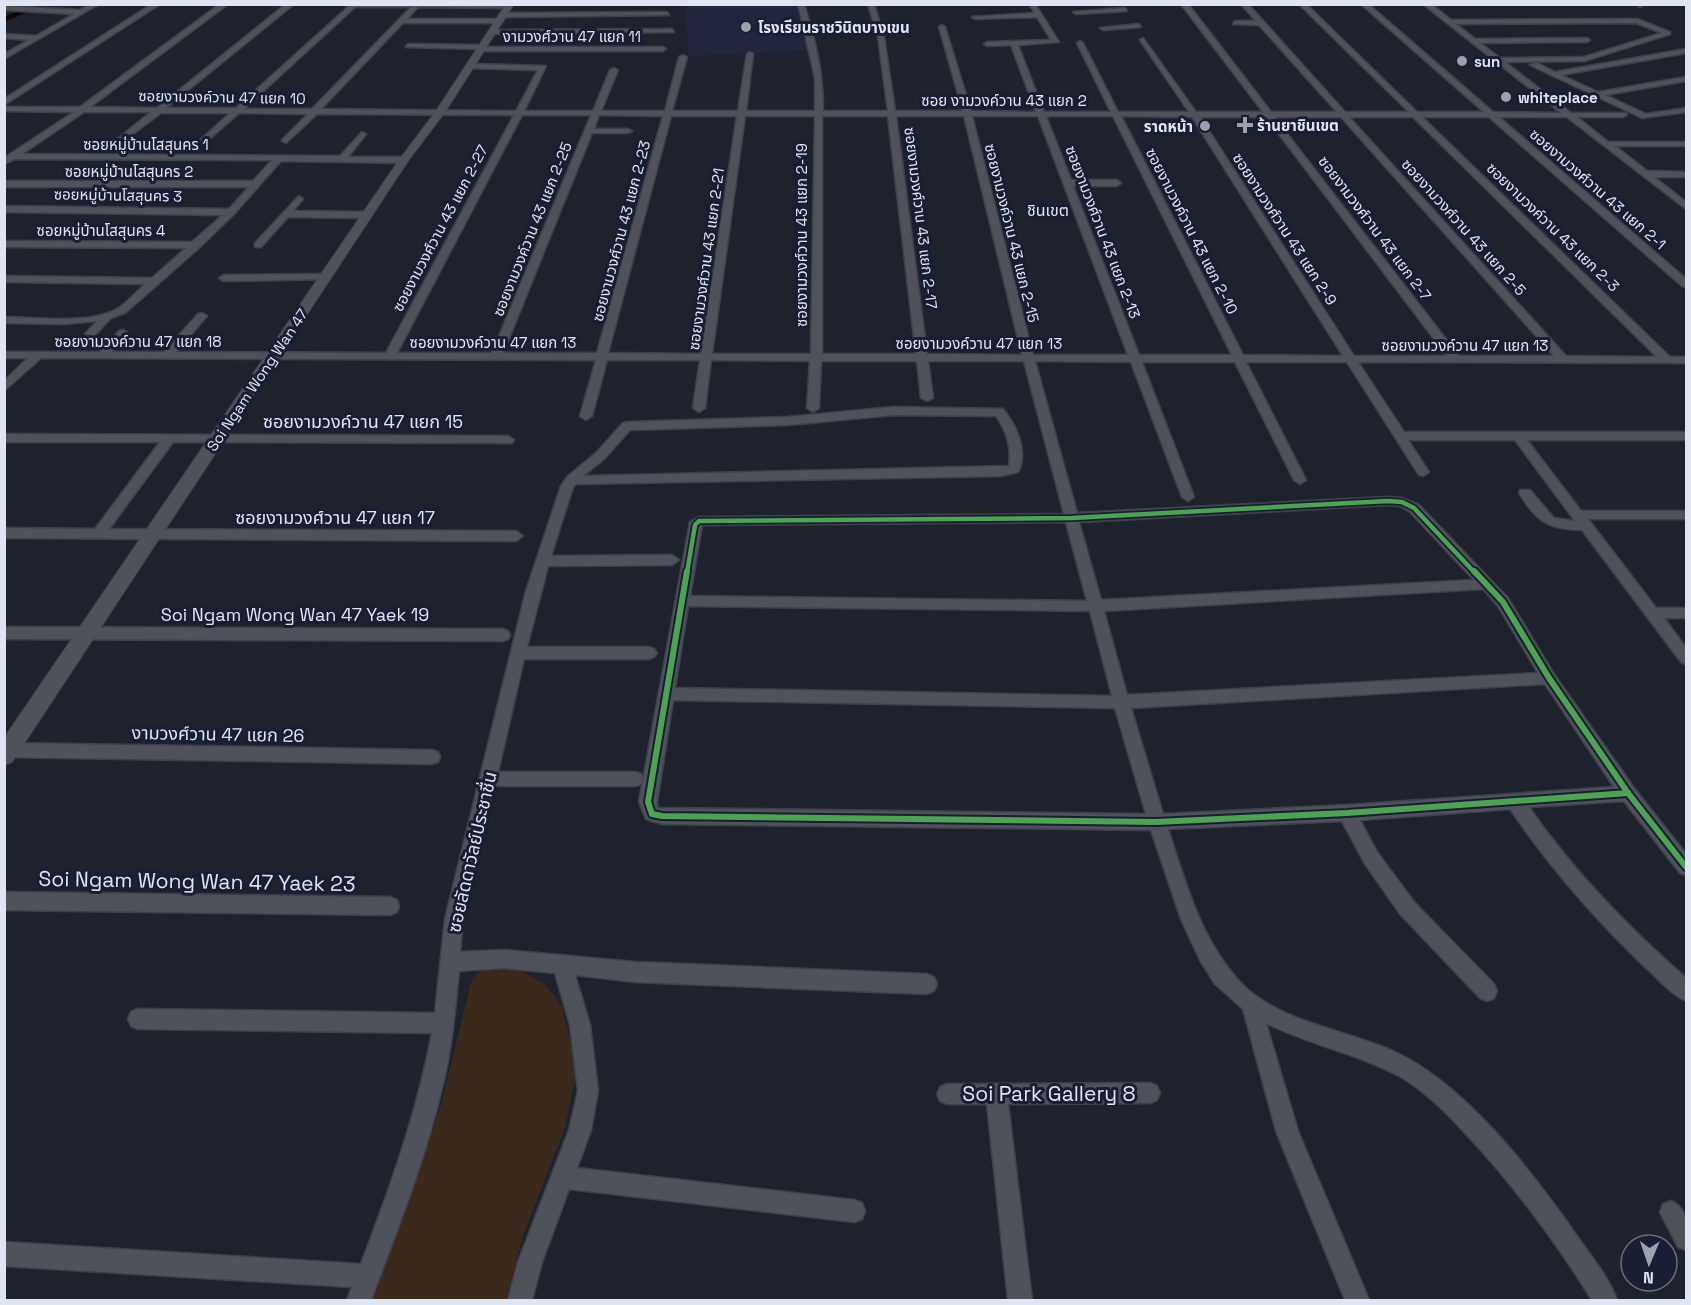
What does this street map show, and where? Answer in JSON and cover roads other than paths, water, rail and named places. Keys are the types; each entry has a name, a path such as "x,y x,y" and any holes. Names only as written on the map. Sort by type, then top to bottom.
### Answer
{"street":[{"path":"4,57 96,4"},
{"path":"4,103 157,4"},
{"path":"4,162 83,110 225,4"},
{"path":"118,142 291,4"},
{"path":"340,4 460,5 503,16 672,31"},
{"name":"ซอยงามวงศ์วาน 43 แยก 2-19","path":"801,4 819,78 816,357 813,408"},
{"name":"ซอยงามวงศ์วาน 43 แยก 2-17","path":"871,4 882,37 893,114 927,398"},
{"path":"987,44 1056,42 1032,4"},
{"name":"ซอยงามวงศ์วาน 43 แยก 2-7","path":"1184,4 1456,360"},
{"name":"ซอยงามวงศ์วาน 43 แยก 2-5","path":"1244,4 1563,360"},
{"name":"ซอยงามวงค์วาน 43 แยก 2-3","path":"1302,4 1667,360"},
{"name":"ซอยงามวงศ์วาน 43 แยก 2-1","path":"1364,4 1686,284"},
{"path":"1426,4 1686,206"},
{"path":"201,144 355,5"},
{"path":"286,141 416,6"},
{"path":"1076,12 1123,7 1139,26 1103,28"},
{"path":"5,8 81,12"},
{"path":"402,21 503,16 667,14"},
{"path":"975,17 1039,15"},
{"name":"Soi Ngam Wong Wan 47","path":"6,752 503,16"},
{"path":"27,17 72,18"},
{"path":"1449,22 1641,22 1668,33 1582,59 1497,60"},
{"path":"1235,23 1260,24"},
{"name":"ซอยงามวงค์วาน 43 แยก 2-15","path":"942,27 967,114 1028,359 1121,702 1156,822 1190,916 1209,960 1224,981 1251,1004 1289,1023 1341,1041 1399,1066 1450,1102 1537,1198 1570,1243 1605,1300"},
{"path":"4,36 37,38"},
{"name":"ซอยงามวงศ์วาน 43 แยก 2-9","path":"1143,40 1194,114 1423,472"},
{"path":"1473,41 1587,40"},
{"name":"ซอยงามวงค์วาน 43 แยก 2-10","path":"1080,43 1300,480"},
{"name":"ซอยงามวงศ์วาน 43 แยก 2-13","path":"1014,44 1043,114 1188,497"},
{"name":"งามวงศ์วาน 47 แยก 11","path":"408,46 663,49"},
{"path":"1554,74 1686,51"},
{"name":"ซอยงามวงศ์วาน 43 แยก 2-21","path":"699,408 750,54"},
{"name":"ซอยงามวงศ์วาน 43 แยก 2-23","path":"586,416 683,57"},
{"path":"1534,65 1646,116 1686,110"},
{"name":"ซอยงามวงศ์วาน 43 แยก 2-27","path":"389,357 543,68 470,66"},
{"name":"ซอยงามวงค์วาน 43 แยก 2-25","path":"496,356 614,70"},
{"path":"1599,94 1686,79"},
{"name":"ซอยงามวงค์วาน 47 แยก 10","path":"4,109 440,112"},
{"name":"ซอย งามวงค์วาน 43 แยก 2","path":"440,112 1623,115"},
{"path":"588,132 628,131"},
{"path":"342,159 362,134"},
{"path":"1606,144 1686,144"},
{"name":"ซอยหมู่บ้านโสสุนคร 1","path":"13,156 404,160"},
{"path":"4,320 105,318 121,311 197,245 231,212 279,158"},
{"path":"1644,174 1686,174"},
{"path":"1068,183 1117,183"},
{"name":"ซอยหมู่บ้านโสสุนคร 2","path":"4,184 254,184"},
{"path":"258,245 299,199"},
{"name":"ซอยหมู่บ้านโสสุนคร 3","path":"4,209 231,212"},
{"path":"285,214 367,215"},
{"name":"ซอยหมู่บ้านโสสุนคร 4","path":"4,244 197,245"},
{"path":"224,278 326,277"},
{"path":"4,279 154,281"},
{"path":"188,316 217,316"},
{"path":"167,356 202,316"},
{"path":"90,334 105,318"},
{"path":"102,356 123,333"},
{"name":"ซอยงามวงค์วาน 47 แยก 18","path":"4,355 272,357"},
{"path":"4,388 37,356"},
{"name":"ซอยงามวงค์วาน 47 แยก 13","path":"272,357 1686,360"},
{"path":"992,410 1003,416 1011,432 1017,461 1014,470 1001,472 570,480 600,456 627,426 788,421 892,411 992,410"},
{"path":"1400,436 1686,436"},
{"path":"1518,436 1686,658"},
{"name":"ซอยงามวงค์วาน 47 แยก 15","path":"4,438 508,440"},
{"path":"98,534 169,439"},
{"name":"ซอยลัดดาวัลย์ประชาชื่น","path":"359,1300 415,1145 432,1088 444,1023 454,919 517,653 543,561 570,480"},
{"path":"1525,493 1545,519 1551,523 1585,526"},
{"path":"1628,793 1347,813 1156,822 652,814 648,802 695,525 699,521 1072,518 1388,501 1402,502 1414,508 1503,602 1549,678 1628,793 1686,867"},
{"path":"1576,514 1686,516"},
{"name":"ซอยงามวงศ์วาน 47 แยก 17","path":"4,533 516,537"},
{"path":"543,561 672,560"},
{"path":"682,601 1096,606 1488,584"},
{"path":"1653,613 1686,613"},
{"name":"Soi Ngam Wong Wan 47 Yaek 19","path":"4,633 503,635"},
{"path":"517,653 649,653"},
{"path":"666,694 1121,702 1549,678"},
{"name":"งามวงศ์วาน 47 แยก 26","path":"6,752 432,757"},
{"path":"488,779 635,779"},
{"path":"1514,800 1546,848 1580,889 1634,943 1686,990"},
{"path":"1347,813 1371,858 1407,908 1487,992"},
{"name":"Soi Ngam Wong Wan 47 Yaek 23","path":"4,901 390,906"},
{"path":"450,962 504,959 635,972 927,984"},
{"path":"520,1300 530,1262 580,1130 588,1091 580,1025 562,964"},
{"path":"1251,1004 1287,1131 1357,1300"},
{"path":"138,1019 444,1023"},
{"name":"Soi Park Gallery 8","path":"947,1094 1150,1093"},
{"path":"996,1094 1020,1300"},
{"path":"562,1178 854,1210"},
{"path":"1671,1212 1686,1239"},
{"path":"4,1254 368,1276"}],"waterway":[{"path":"4,20 44,4"}],"place":[{"name":"โรงเรียนราชวินิตบางเขน","path":"746,27"},
{"name":"sun","path":"1462,61"},
{"name":"whiteplace","path":"1506,97"},
{"name":"ร้านยาชินเขต","path":"1245,125"},
{"name":"ราดหน้า","path":"1205,126"}],"district":[{"name":"ชินเขต","path":"1048,210"}]}
